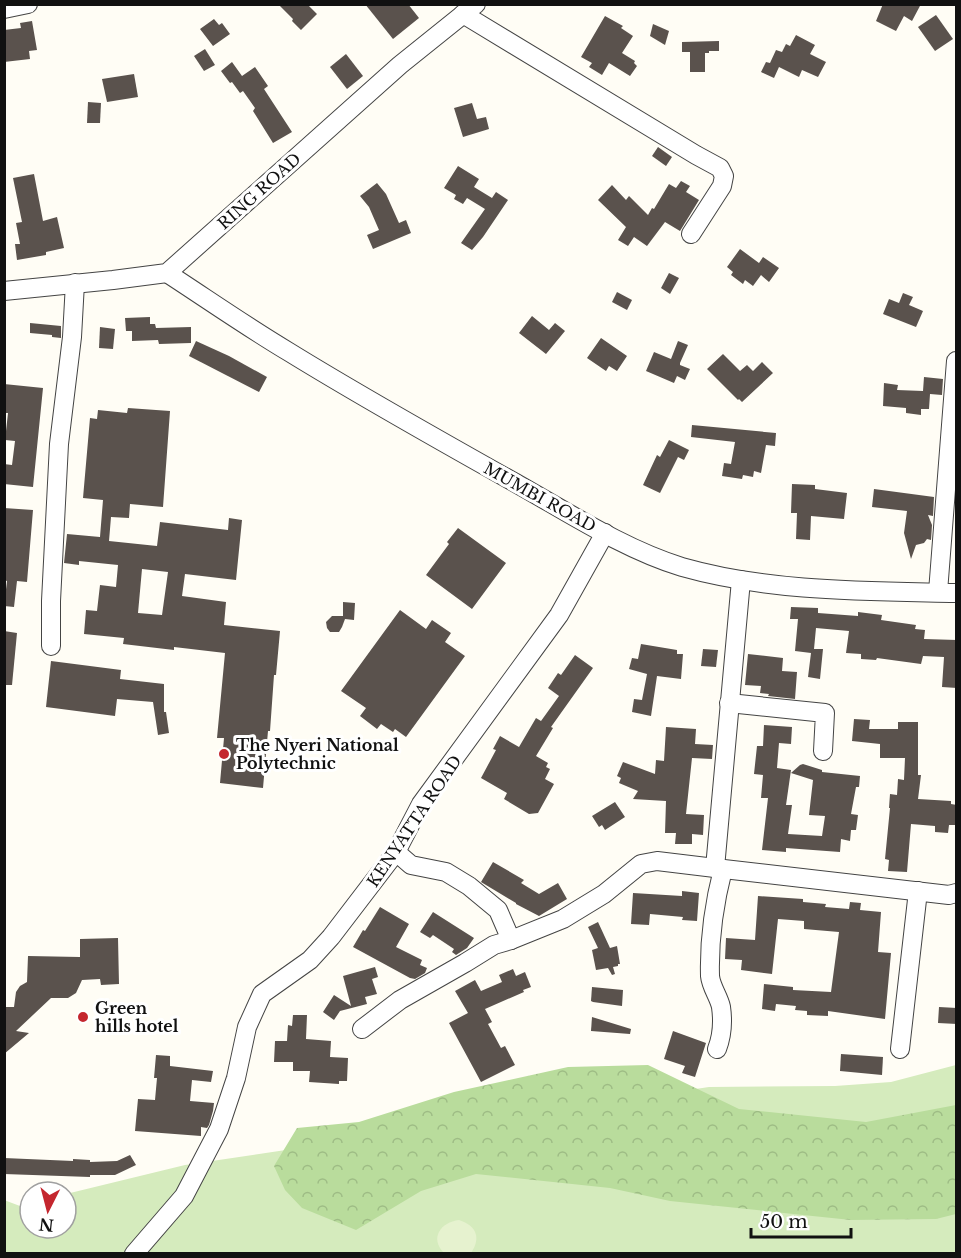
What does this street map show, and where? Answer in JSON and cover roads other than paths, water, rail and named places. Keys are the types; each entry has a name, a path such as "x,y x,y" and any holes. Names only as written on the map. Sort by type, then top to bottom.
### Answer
{"street":[{"path":"4,9 28,4"},
{"path":"469,9 696,155 720,168 724,176 722,186 691,234"},
{"name":"RING ROAD","path":"167,273 399,65 469,9"},
{"path":"4,291 167,273"},
{"name":"MUMBI ROAD","path":"167,273 297,357 429,435 605,533 644,552 682,566 741,580 796,588 947,592"},
{"path":"51,646 59,444 72,338 75,283"},
{"path":"947,592 957,361"},
{"name":"KENYATTA ROAD","path":"134,1254 184,1196 219,1129 236,1078 247,1027 262,994 310,960 331,937 396,852 421,804 559,615 605,533"},
{"path":"717,1049 721,1037 721,1007 710,979 729,703 741,580"},
{"path":"729,703 825,713 823,751"},
{"path":"396,852 411,865 446,872 469,886 498,910 511,940"},
{"path":"362,1029 400,1000 494,945 562,919 604,894 642,864 657,861 949,895 957,893"},
{"path":"900,1049 918,891"}],"place":[{"name":"The Nyeri National Polytechnic","path":"224,754"},
{"name":"Green hills hotel","path":"83,1017"}]}
